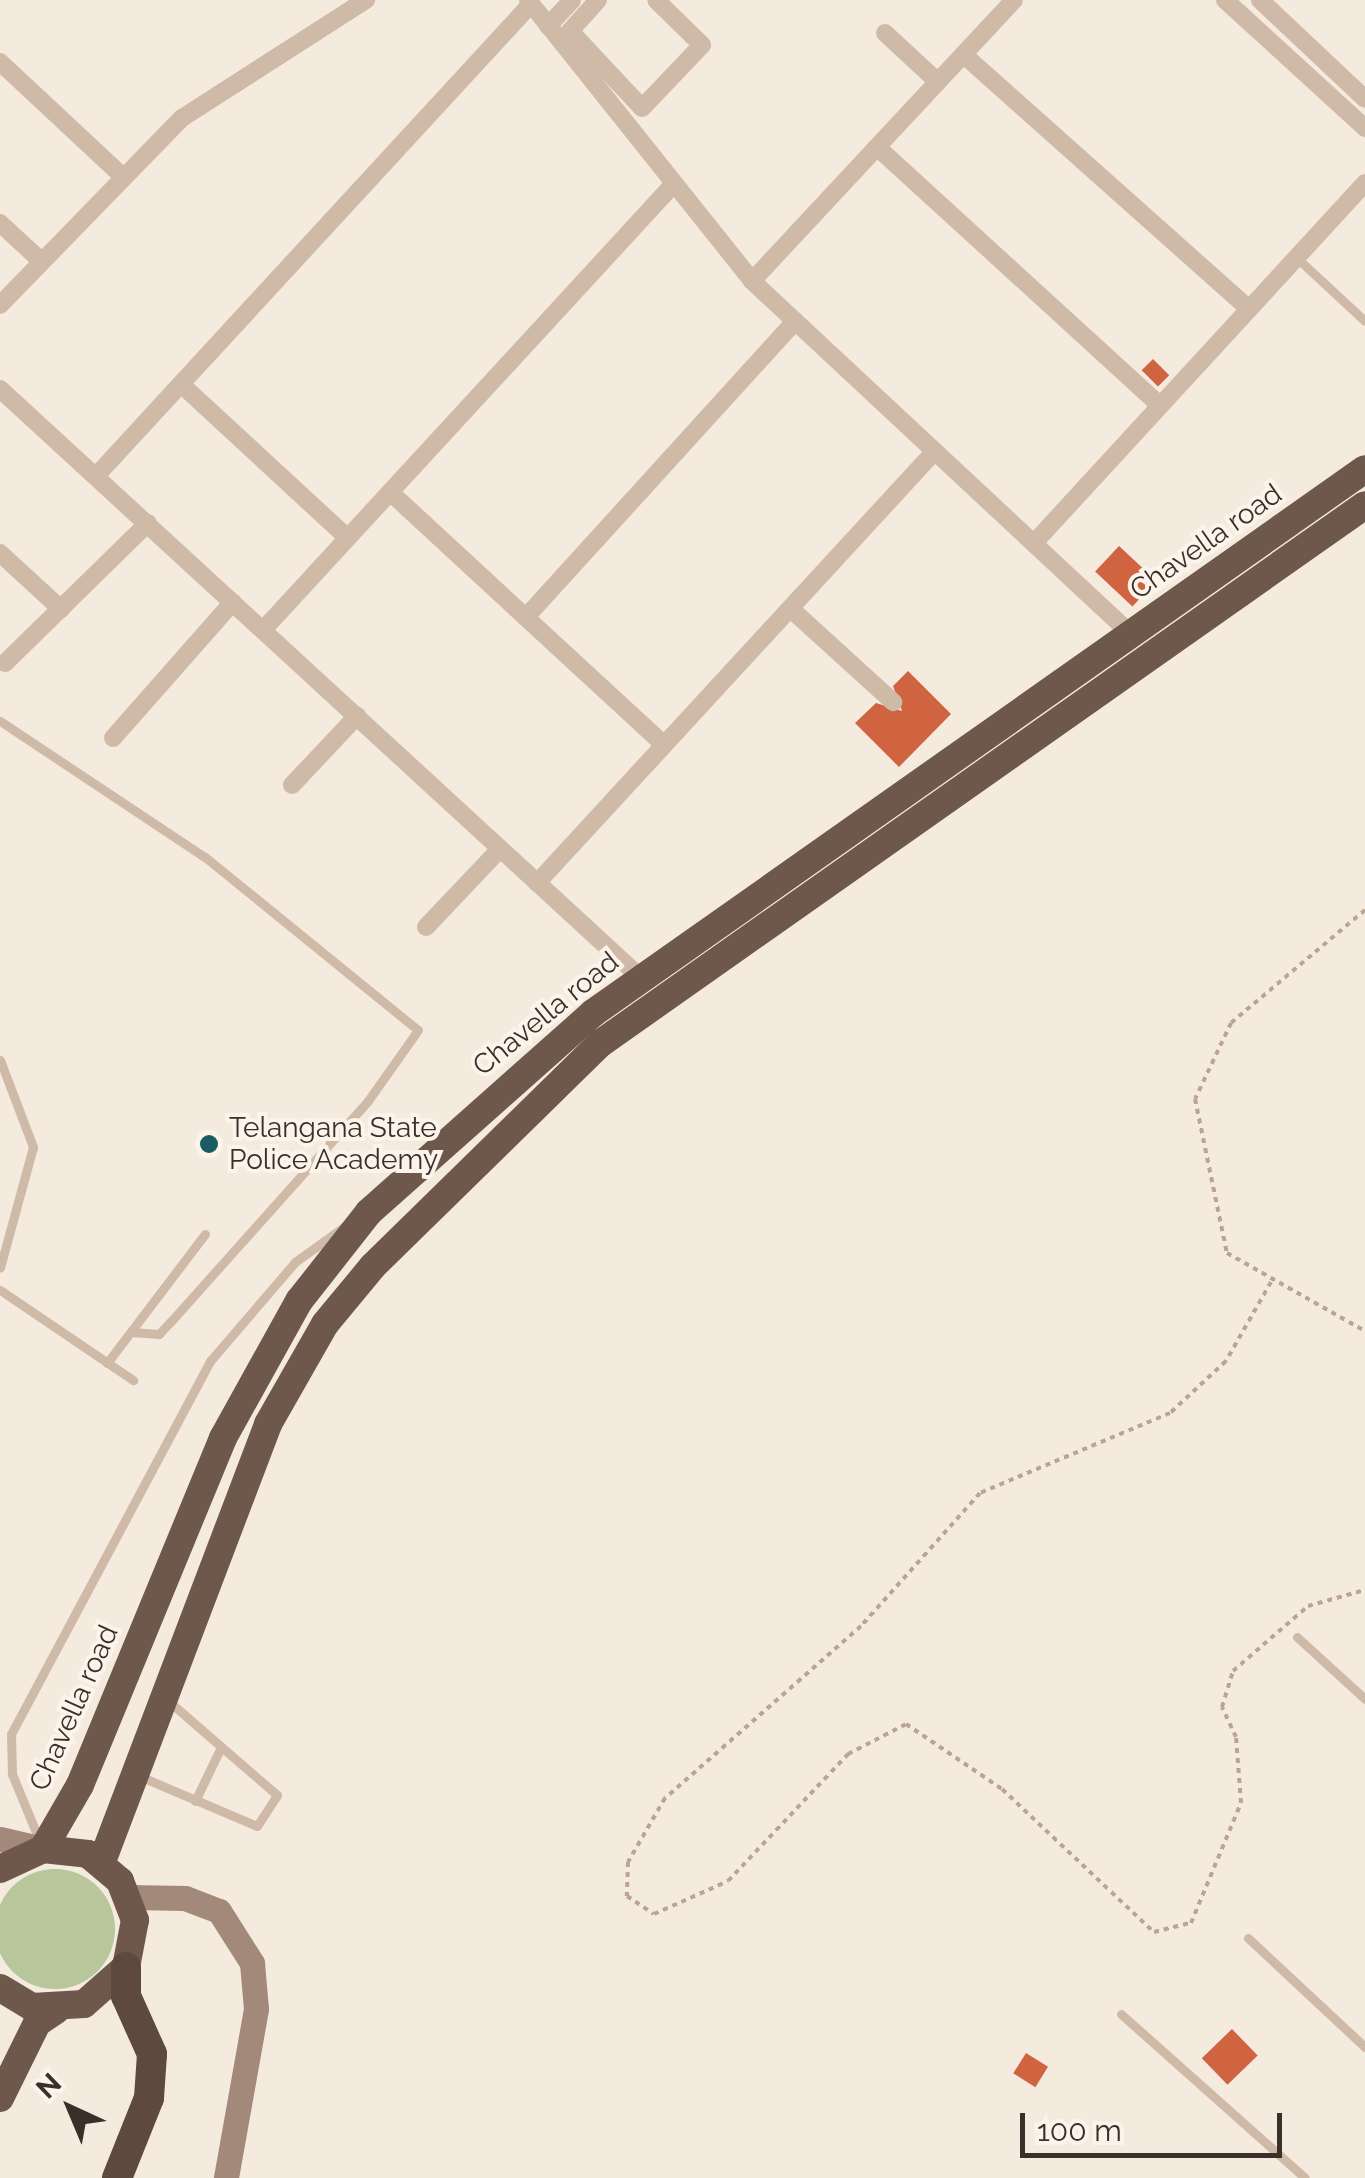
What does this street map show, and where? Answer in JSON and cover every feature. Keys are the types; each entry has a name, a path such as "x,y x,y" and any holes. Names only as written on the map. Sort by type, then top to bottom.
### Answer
{"highway":[{"name":"Chavella road","path":"43,1850 80,1786 224,1438 299,1301 369,1212 641,978 1365,469"},
{"name":"Chavella road","path":"101,1864 130,1771 268,1424 325,1324 373,1266 602,1043 1365,505"},
{"path":"883,809 899,832"},
{"path":"0,1869 43,1850 101,1864 130,1897 134,1945 126,1968 126,1996 152,2054 149,2098 117,2178"},
{"path":"0,2098 37,2023 56,2010 84,2004 126,1968"},
{"path":"0,1988 56,2010"}],"main road":[{"path":"0,1839 43,1850"},
{"path":"130,1897 185,1898 219,1911 252,1963 256,2009 226,2178"}],"street":[{"path":"0,305 121,175 182,118 366,0"},
{"path":"548,26 572,0"},
{"path":"598,0 570,31 642,108 702,44 656,0"},
{"path":"752,281 1014,0"},
{"path":"1225,0 1365,128"},
{"path":"1260,0 1365,99"},
{"path":"96,476 530,2 671,187 752,281 1132,634"},
{"path":"885,33 938,82"},
{"path":"964,55 1248,308"},
{"path":"0,62 121,175"},
{"path":"878,147 1160,405"},
{"path":"1034,543 1365,183"},
{"path":"264,630 671,187"},
{"path":"0,224 40,260"},
{"path":"526,617 795,321"},
{"path":"182,386 348,538"},
{"path":"0,389 641,978"},
{"path":"537,882 792,610 934,451"},
{"path":"390,492 664,744"},
{"path":"5,663 148,524"},
{"path":"0,553 61,608"},
{"path":"113,738 233,602"},
{"path":"792,610 893,702"},
{"path":"292,786 356,716"},
{"path":"426,927 500,848"}],"lane":[{"path":"1296,257 1365,322"},
{"path":"0,721 205,857 418,1030 367,1102 159,1334 131,1332"},
{"path":"0,1060 34,1146 0,1268"},
{"path":"43,1850 12,1774 11,1734 211,1360 295,1262 369,1212"},
{"path":"107,1362 205,1234"},
{"path":"0,1290 133,1380"},
{"path":"1297,1636 1365,1698"},
{"path":"130,1771 195,1801 264,1824 275,1787 220,1749 160,1695"},
{"path":"195,1801 220,1749"},
{"path":"1248,1938 1365,2046"},
{"path":"1120,2014 1305,2178"}],"path":[{"path":"1365,910 1232,1024 1195,1098 1227,1253 1272,1282 1365,1331"},
{"path":"1272,1282 1226,1362 1170,1412 980,1493 861,1626 665,1798 628,1862 627,1896 654,1914 728,1880 848,1754 906,1724 1002,1790 1154,1932 1191,1923 1241,1804 1236,1736 1222,1706 1233,1670 1308,1606 1365,1590"}],"green space":[{"path":"55,1869 78,1874 97,1887 110,1906 115,1929 110,1952 97,1971 78,1984 55,1989 32,1984 13,1971 0,1952 -5,1929 0,1906 13,1887 32,1874"}],"building":[{"path":"1153,359 1169,375 1158,387 1142,370"},
{"path":"1119,546 1156,581 1132,606 1095,572"},
{"path":"908,671 951,714 899,767 855,723 876,703 902,711 893,686"},
{"path":"1232,2029 1258,2056 1227,2085 1202,2058"},
{"path":"1026,2053 1048,2067 1035,2087 1013,2073"}],"place":[{"name":"Telangana State Police Academy","path":"209,1144"}]}
